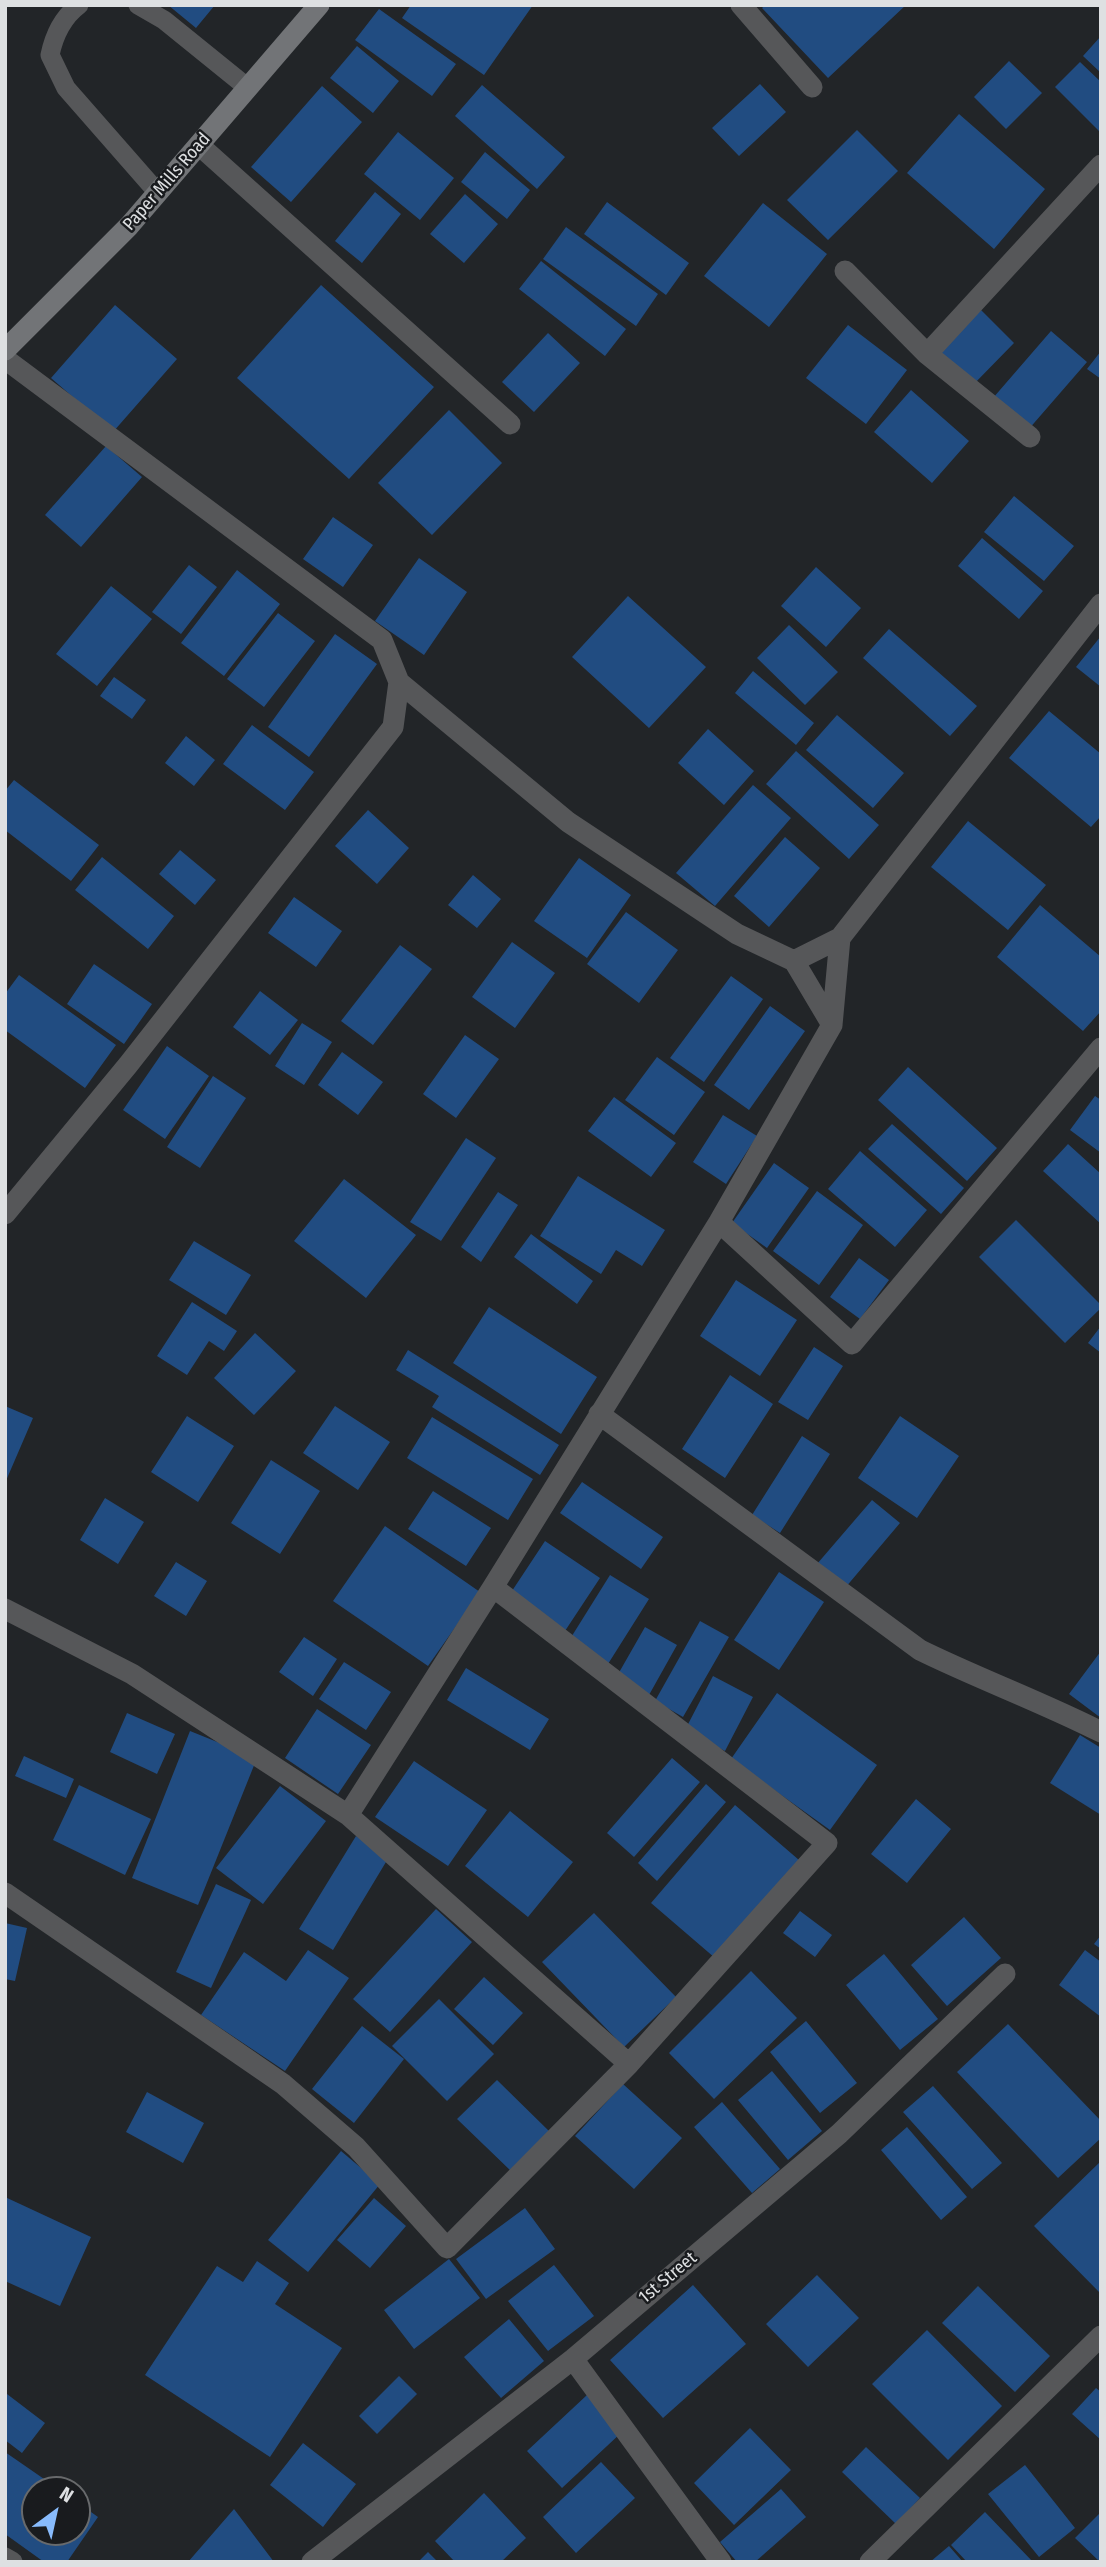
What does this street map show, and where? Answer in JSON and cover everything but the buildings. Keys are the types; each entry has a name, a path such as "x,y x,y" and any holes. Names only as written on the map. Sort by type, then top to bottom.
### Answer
{"main road":[{"name":"Paper Mills Road","path":"5,350 129,226 319,5"}],"street":[{"path":"741,5 812,87"},
{"path":"199,145 510,424"},
{"path":"927,354 1101,165"},
{"path":"845,271 927,354 1030,437"},
{"path":"5,359 382,640 399,682 568,822 737,934 794,961 832,1025"},
{"path":"794,961 840,938 1101,604"},
{"path":"5,1214 128,1065 393,727 399,682"},
{"path":"348,1815 719,1222 832,1025 840,938"},
{"path":"719,1222 852,1344 1101,1048"},
{"path":"599,1415 920,1650 974,1677 1074,1718 1101,1732"},
{"path":"5,1894 283,2084 355,2147 447,2248 629,2064 827,1843 493,1587"},
{"path":"5,1609 132,1674 348,1815 629,2064"},
{"name":"1st Street","path":"312,2562 573,2359 839,2134 1006,1974"},
{"path":"870,2562 1101,2336"},
{"path":"573,2359 721,2562"},
{"path":"5,2558 12,2562"}],"lane":[{"path":"79,5 71,11 54,36 50,55 66,88 158,193"},
{"path":"138,5 175,28 248,88"}]}
